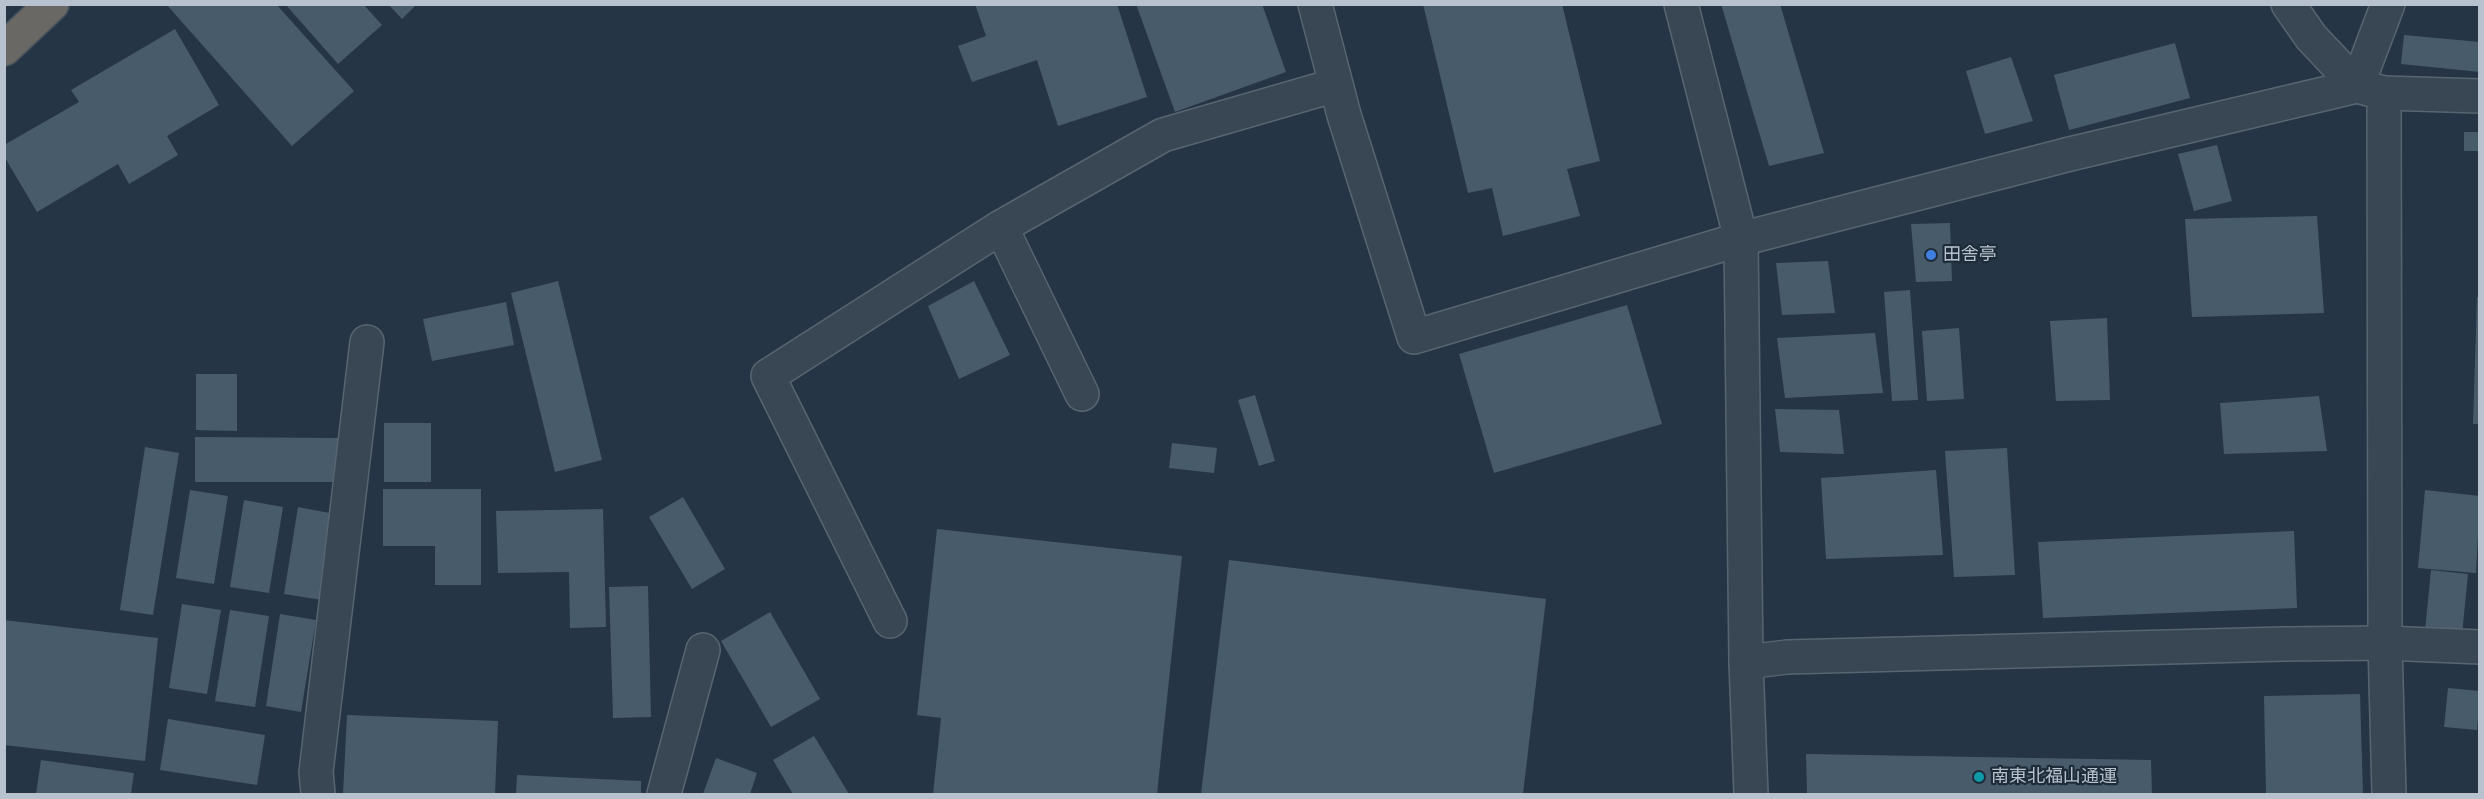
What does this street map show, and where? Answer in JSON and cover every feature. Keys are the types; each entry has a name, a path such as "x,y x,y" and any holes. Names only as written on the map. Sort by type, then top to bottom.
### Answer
{"highway":[{"path":"4,49 52,4"}],"street":[{"path":"1315,4 1336,85 1414,338 1741,239 2070,154 2370,89 2480,96"},
{"path":"1681,4 1741,239 1746,662 1751,795"},
{"path":"2288,4 2311,37 2370,89"},
{"path":"2388,4 2370,89 2389,795"},
{"path":"890,621 768,376 1001,227 1163,135 1336,85"},
{"path":"1001,227 1082,394"},
{"path":"318,795 316,772 367,342"},
{"path":"1746,662 1787,657 2385,643 2480,647"},
{"path":"664,795 703,650"}],"building":[{"path":"166,4 276,4 354,91 292,146"},
{"path":"388,4 417,4 402,19"},
{"path":"975,4 1117,4 1147,97 1058,126 1037,60 972,82 958,46 986,36"},
{"path":"1136,4 1262,4 1286,72 1175,112"},
{"path":"1423,4 1562,4 1600,161 1567,169 1580,216 1503,236 1492,188 1468,193"},
{"path":"1721,4 1780,4 1824,153 1769,166"},
{"path":"286,5 364,5 382,25 338,64"},
{"path":"175,29 219,105 167,136 178,155 129,184 118,164 37,212 4,156 4,145 79,102 71,90"},
{"path":"2404,35 2480,42 2480,72 2401,64"},
{"path":"2175,43 2190,98 2069,130 2054,75"},
{"path":"2011,57 2033,121 1985,134 1966,71"},
{"path":"2464,132 2480,132 2480,151 2464,151"},
{"path":"2217,145 2232,201 2194,211 2178,154"},
{"path":"2317,216 2324,313 2192,317 2185,219"},
{"path":"1950,223 1952,281 1916,282 1911,224"},
{"path":"1828,261 1835,313 1782,315 1776,263"},
{"path":"558,281 602,460 555,472 511,293"},
{"path":"974,281 1010,355 959,379 928,306"},
{"path":"1910,290 1918,400 1892,401 1884,292"},
{"path":"2477,297 2480,297 2480,424 2473,424"},
{"path":"506,302 514,345 432,361 423,319"},
{"path":"1627,305 1662,424 1494,473 1459,354"},
{"path":"2107,318 2110,400 2056,401 2050,321"},
{"path":"1959,328 1964,399 1927,401 1922,331"},
{"path":"1875,333 1883,393 1785,398 1777,338"},
{"path":"196,374 237,374 237,431 196,430"},
{"path":"1255,395 1275,461 1259,466 1238,400"},
{"path":"2319,396 2327,451 2224,454 2220,403"},
{"path":"1775,409 1839,410 1844,454 1780,452"},
{"path":"384,423 431,423 431,482 384,482"},
{"path":"195,437 340,438 340,482 195,482"},
{"path":"1172,443 1217,448 1214,473 1169,468"},
{"path":"145,447 179,453 153,615 120,610"},
{"path":"2007,448 2015,575 1954,577 1945,451"},
{"path":"1936,470 1943,555 1826,559 1821,478"},
{"path":"383,489 481,489 481,585 435,585 435,546 383,546"},
{"path":"190,490 228,496 214,584 176,578"},
{"path":"2425,490 2480,496 2476,573 2418,568"},
{"path":"683,497 725,569 692,589 649,517"},
{"path":"244,500 283,507 269,593 230,587"},
{"path":"298,507 335,514 322,600 284,594"},
{"path":"603,509 606,627 570,628 569,572 498,573 496,511"},
{"path":"937,529 1182,556 1157,794 933,794 941,718 917,715"},
{"path":"2294,531 2297,608 2043,618 2038,542"},
{"path":"1229,560 1546,599 1523,794 1201,794"},
{"path":"2431,570 2468,574 2462,635 2425,631"},
{"path":"648,586 651,717 613,718 609,587"},
{"path":"182,604 221,610 207,694 169,688"},
{"path":"230,610 269,616 255,707 215,701"},
{"path":"770,612 820,699 771,727 721,641"},
{"path":"280,614 316,620 301,712 266,706"},
{"path":"4,620 158,638 145,761 4,745"},
{"path":"2448,688 2480,691 2477,730 2444,727"},
{"path":"2360,694 2363,794 2266,794 2264,696"},
{"path":"347,715 498,721 495,794 343,794"},
{"path":"168,719 265,735 257,785 160,770"},
{"path":"814,736 849,794 793,794 773,760"},
{"name":"南東北福山通運","path":"1806,754 2151,760 2152,794 1807,794"},
{"path":"716,758 757,773 750,794 703,794"},
{"path":"41,760 134,773 131,794 36,794"},
{"path":"517,775 641,781 641,794 516,794"}],"place":[{"name":"田舎亭","path":"1931,255"},
{"name":"南東北福山通運","path":"1979,777"}]}
